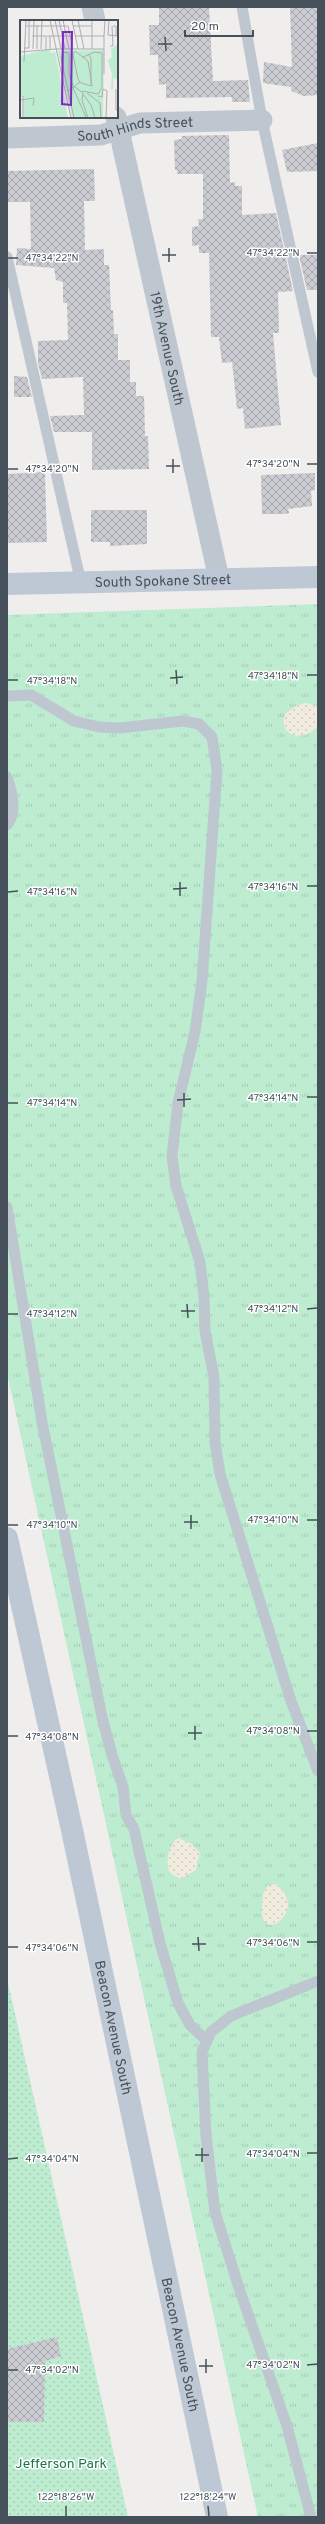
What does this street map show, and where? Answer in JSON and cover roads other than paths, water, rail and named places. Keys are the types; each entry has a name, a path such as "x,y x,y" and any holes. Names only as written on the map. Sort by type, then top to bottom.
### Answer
{"main road":[{"name":"South Spokane Street","path":"7,584 318,577"},
{"name":"Beacon Avenue South","path":"7,1538 72,1830 217,2517"}],"street":[{"path":"92,7 95,20"},
{"name":"South Hinds Street","path":"7,138 101,135 117,123 262,120"},
{"name":"19th Avenue South","path":"117,123 219,579"}],"lane":[{"path":"242,7 262,120 318,372"},
{"path":"7,257 81,583"},
{"path":"7,696 31,695 74,721 99,727 120,728 183,721 199,724 212,737 215,746 217,770 202,980 196,1032 178,1103 172,1156 176,1186 200,1262 205,1331 214,1377 215,1443 220,1474 291,1701 318,1771"},
{"path":"7,777 13,799 13,812 7,825"},
{"path":"7,1207 42,1422 106,1734 124,1787 126,1815 136,1835 136,1843 160,1943 178,2004 190,2025 206,2040"},
{"path":"311,2517 287,2426 240,2291 215,2212 206,2135 202,2052 206,2040 211,2032 231,2016 318,1981"}],"park label":[{"name":"Jefferson Park","path":"61,2463"}]}
